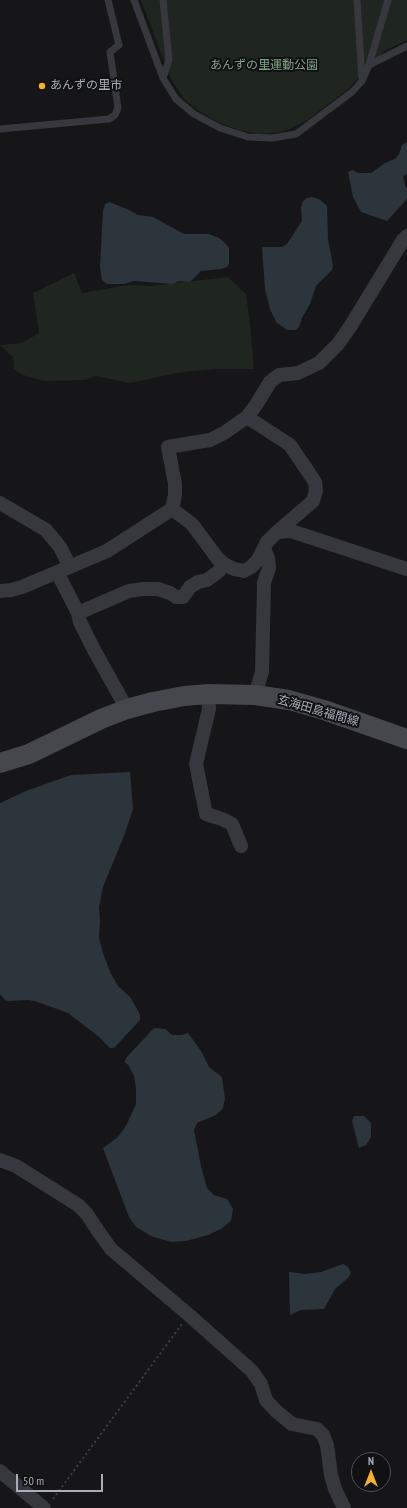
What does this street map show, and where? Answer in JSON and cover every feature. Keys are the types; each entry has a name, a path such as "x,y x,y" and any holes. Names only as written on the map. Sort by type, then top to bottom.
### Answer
{"main road":[{"name":"玄海田島福間線","path":"0,762 29,754 101,719 127,709 169,699 208,694 255,695 289,700 324,710 407,739"}],"street":[{"path":"0,590 11,590 64,570 107,551 172,509 175,495 175,484 168,447 210,440 224,433 247,417 270,382 279,375 298,373 319,363 338,344 350,327 403,240 407,236"},
{"path":"172,509 192,524 218,559 234,569 244,571 255,563 267,542 313,501 316,491 315,482 290,445 247,417"},
{"path":"0,503 46,530 60,547 64,570 80,622 127,709"},
{"path":"277,532 290,531 407,569"},
{"path":"255,695 262,672 264,583 269,568 268,558 264,549"},
{"path":"78,613 129,591 158,589 170,593 176,597 182,597 190,587 198,582 207,580 219,571 224,564"},
{"path":"208,694 208,716 196,764 206,814 232,824 240,846"},
{"path":"0,1160 16,1166 78,1205 87,1214 111,1248 252,1372 261,1384 266,1400 276,1411 292,1424 317,1430 323,1435 327,1445 331,1475 335,1489 344,1508"},
{"path":"0,1471 48,1505"}],"lane":[{"path":"0,129 109,119 115,115 118,108 110,52 119,46 108,0"},
{"path":"134,0 163,78 176,99 194,114 220,128 248,137 272,138 296,134 352,92 362,81 369,65 388,0"},
{"path":"163,0 169,60 163,78"},
{"path":"357,0 362,81"},
{"path":"369,65 407,46"}],"path":[{"path":"48,1505 189,1315"}],"green space":[{"name":"あんずの里運動公園","path":"141,0 407,0 407,40 384,51 349,88 309,119 282,132 258,134 239,130 220,123 200,112 185,100 171,79"},
{"path":"74,273 82,293 128,285 151,286 228,277 246,294 254,369 216,369 182,372 130,383 96,376 85,380 45,381 23,375 14,369 13,357 0,345 22,343 39,333 33,293"}],"shaded area":[{"path":"407,142 407,174 403,176 407,189 407,199 387,221 361,212 353,197 348,172 352,170 358,173 371,173 385,163 395,159 399,154 402,145"},
{"path":"312,197 319,199 327,206 328,239 333,266 332,270 316,286 310,304 299,327 296,330 287,330 276,322 270,309 265,289 262,247 282,247 287,244 302,221 301,207 303,201"},
{"path":"109,202 138,215 153,217 184,234 209,234 219,238 229,248 229,264 227,267 221,269 201,271 190,282 179,281 173,284 134,281 124,284 107,284 102,280 100,267 103,211 105,204"},
{"path":"130,772 133,809 124,836 103,887 99,907 99,938 111,974 118,986 130,997 140,1015 140,1020 114,1048 110,1048 99,1037 68,1013 35,1001 8,1001 5,1000 0,994 0,803 26,791 71,775"},
{"path":"154,1028 165,1029 172,1035 182,1035 188,1033 201,1051 209,1067 222,1077 225,1099 223,1108 216,1115 197,1123 194,1130 207,1188 214,1195 227,1199 233,1209 231,1221 221,1229 208,1235 186,1241 171,1242 151,1236 136,1227 129,1217 103,1148 118,1137 126,1126 136,1104 134,1076 129,1066 125,1062 126,1058"},
{"path":"354,1116 364,1116 371,1123 371,1137 366,1145 359,1148 352,1121"},
{"path":"343,1264 348,1267 351,1273 348,1278 335,1289 324,1309 301,1310 290,1315 289,1272 306,1274 321,1272"}],"place":[{"name":"あんずの里市","path":"42,86"}]}
